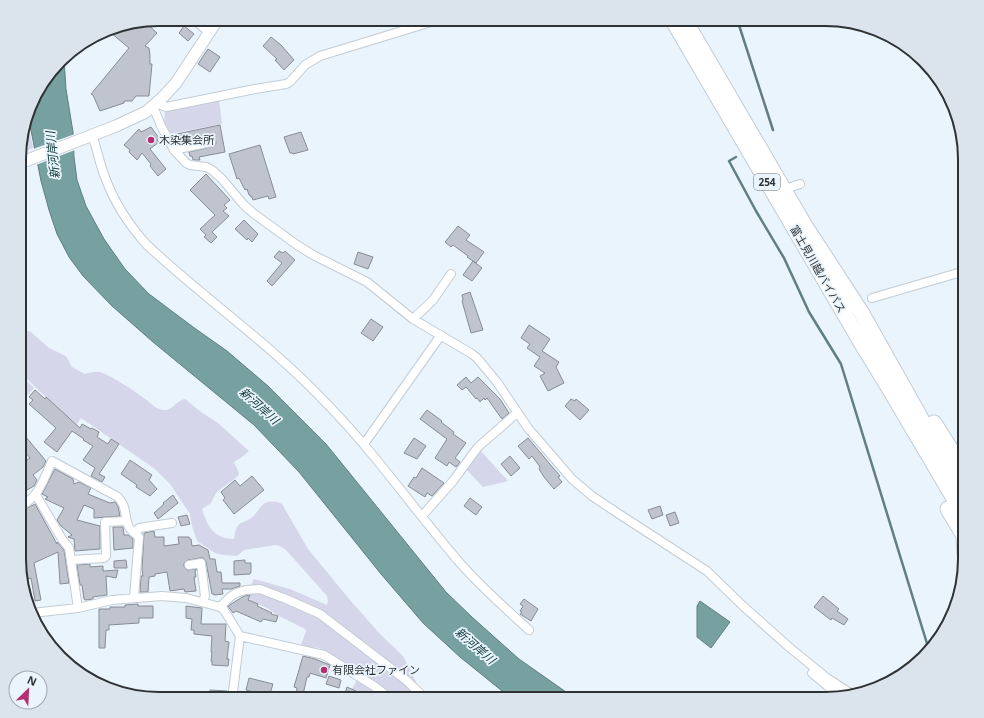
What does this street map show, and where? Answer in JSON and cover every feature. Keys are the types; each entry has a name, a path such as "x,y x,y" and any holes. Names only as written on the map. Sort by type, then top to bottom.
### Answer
{"highway":[{"name":"富士見川越バイパス","path":"676,26 778,191 860,312 958,485"},
{"name":"富士見川越バイパス","path":"688,26 862,344 958,506"},
{"name":"254","path":"860,312 958,461"},
{"name":"254","path":"862,344 867,369 958,525"}],"street":[{"path":"202,26 209,32"},
{"path":"26,161 91,139 146,112 155,105 176,83 213,26"},
{"path":"155,105 166,107 286,84 290,82 305,65 320,56 418,26"},
{"path":"155,105 164,133 174,150 186,163 206,167 212,170 248,208 297,244 313,255 367,282 413,319 477,358 497,382 528,428 555,461 581,488 707,571 789,647 827,678 845,690"},
{"path":"91,139 112,194 128,222 137,234 160,258 300,376 364,444 460,564 529,630"},
{"path":"174,150 211,142"},
{"path":"778,191 800,184"},
{"path":"872,298 958,273"},
{"path":"413,319 433,300 451,274"},
{"path":"364,444 441,335"},
{"path":"422,516 453,480 478,447 517,413"},
{"path":"26,503 36,495 52,461 118,497 123,502 126,510 128,527 140,537 134,597"},
{"path":"36,495 69,548 78,608"},
{"path":"72,560 104,558 106,556 105,522 127,521"},
{"path":"135,533 139,528 172,523"},
{"path":"189,565 201,563 205,596 204,601"},
{"path":"220,607 236,593 246,590 260,590 286,599 320,614 406,680 419,692"},
{"path":"37,612 78,608 112,600 134,597 177,596 204,601 220,607 224,610 240,636 233,692"},
{"path":"240,636 324,655 369,682 382,692"},
{"path":"789,647 796,659 834,692"}],"shaded area":[{"path":"219,99 222,124 169,134 164,124 165,111"},
{"path":"30,131 33,148 26,150"},
{"path":"26,331 31,332 49,348 66,356 72,367 85,374 100,372 125,385 153,406 164,410 170,409 185,399 218,423 249,451 234,462 239,473 238,476 216,493 211,503 202,509 209,526 216,534 234,539 238,525 256,514 261,506 269,502 282,504 308,549 380,634 403,656 420,692 352,692 352,689 360,675 357,671 319,648 301,645 306,631 305,629 275,614 267,608 249,601 252,582 254,579 290,589 327,605 327,596 286,550 275,545 244,550 237,556 215,553 197,541 190,514 170,484 155,469 81,418 77,424 54,405 26,378"},
{"path":"26,381 34,388 26,397"},
{"path":"481,451 508,481 483,487 466,469"}],"water":[{"name":"新河岸川","path":"64,66 66,89 73,132 77,180 86,206 104,239 125,269 149,294 227,351 268,386 326,444 446,592 519,659 566,692 503,692 460,657 423,623 381,574 299,472 254,425 153,342 112,306 83,276 69,257 57,234 41,181 30,127 36,108 48,85"},
{"path":"700,601 730,622 711,648 697,637 697,606"}],"pier":[{"path":"75,134 75,150 36,165 33,149"}],"building":[{"path":"149,26 157,33 145,46 149,48 150,64 152,64 149,96 136,96 132,101 124,101 124,103 100,111 93,95 91,94 129,48 113,34"},
{"path":"184,26 194,34 188,41 179,33"},
{"path":"271,37 281,45 294,60 284,70 275,60 277,59 263,46"},
{"path":"208,49 220,57 210,72 198,64"},
{"path":"220,125 225,152 199,157 200,160 193,160 189,152 214,146 216,143 215,138 210,137 187,142 187,140 175,141 172,135"},
{"path":"151,127 159,138 157,140 159,142 150,149 166,169 158,176 142,153 137,160 129,152 130,150 124,145 139,129 141,132"},
{"path":"301,132 308,150 293,154 290,153 284,137"},
{"path":"260,145 276,197 269,199 268,196 253,200 247,189 245,190 239,178 237,179 229,154"},
{"path":"206,174 230,200 224,205 227,208 223,211 229,216 212,232 217,237 211,243 204,237 206,235 200,229 215,215 190,190"},
{"path":"244,220 258,234 252,242 248,238 247,240 235,229"},
{"path":"458,226 470,235 466,240 484,252 476,263 453,245 451,247 445,242"},
{"path":"279,251 283,253 285,251 295,260 272,286 267,281 282,263 274,257"},
{"path":"358,252 373,257 368,269 354,264"},
{"path":"473,261 482,268 472,281 463,275"},
{"path":"470,292 483,330 471,333 462,301 462,295"},
{"path":"371,319 383,327 373,341 361,333"},
{"path":"529,325 550,339 542,351 559,362 556,367 564,383 548,391 540,376 545,373 534,366 540,357 527,348 530,344 521,338"},
{"path":"466,377 471,383 478,377 500,399 509,413 502,419 487,398 485,400 484,398 480,402 466,387 462,390 457,385"},
{"path":"35,390 45,399 46,397 80,428 82,424 91,429 92,428 99,432 97,437 108,444 111,439 119,444 99,474 105,477 102,482 91,476 95,468 83,460 93,446 83,440 84,439 72,431 57,452 44,442 56,428 29,404 33,400 29,397"},
{"path":"571,399 575,401 576,399 589,410 580,420 565,406"},
{"path":"427,410 454,432 453,434 466,443 455,458 460,462 456,467 449,462 447,466 435,458 447,439 420,419"},
{"path":"26,437 46,461 43,467 33,475 37,480 34,486 26,491 26,461 30,458 26,453"},
{"path":"414,438 426,446 417,459 404,453"},
{"path":"528,438 560,476 558,477 562,482 554,489 544,477 539,469 540,467 532,456 529,459 518,446"},
{"path":"510,456 520,468 511,476 501,464"},
{"path":"130,460 152,475 149,480 157,489 150,496 136,487 137,485 121,474"},
{"path":"422,468 444,483 432,496 427,493 425,497 408,486 414,477 416,478"},
{"path":"55,469 73,479 74,484 79,482 91,488 88,494 110,503 115,502 118,506 120,516 94,518 94,509 84,505 77,520 100,526 100,549 75,551 74,539 68,537 72,535 61,526 57,520 64,508 45,499 48,497 42,494"},
{"path":"252,476 264,490 234,514 223,500 225,498 221,492 235,480 240,486"},
{"path":"173,495 178,503 158,519 154,513"},
{"path":"470,498 482,507 476,515 464,506"},
{"path":"35,504 57,544 57,542 64,550 69,583 60,584 58,552 34,563 41,600 35,601 31,578 28,579 26,568 26,509"},
{"path":"660,506 663,515 652,519 648,510"},
{"path":"675,512 679,523 670,526 666,515"},
{"path":"187,515 190,524 181,526 178,517"},
{"path":"113,527 123,527 124,535 128,535 133,539 133,548 114,550"},
{"path":"154,531 155,537 164,537 164,546 179,544 178,537 189,537 191,539 192,546 199,545 208,550 210,559 215,559 217,572 221,572 222,583 240,583 240,586 232,589 222,589 223,594 212,594 206,562 203,558 200,558 188,560 184,563 187,570 196,569 196,577 194,577 196,591 185,592 184,589 170,591 167,572 155,574 155,576 149,577 148,592 140,592 141,576 143,576 144,533"},
{"path":"126,560 127,568 114,568 114,561"},
{"path":"245,560 245,563 251,563 250,574 234,575 234,561"},
{"path":"90,564 90,567 103,566 103,571 118,570 116,578 106,576 107,595 85,600 82,585 80,585 77,565"},
{"path":"250,595 248,600 258,604 257,606 272,613 271,614 278,616 276,622 263,619 261,622 236,611 233,613 228,606 244,596"},
{"path":"823,596 839,609 837,611 848,619 844,625 832,618 831,620 814,607"},
{"path":"524,599 538,609 531,621 520,614 523,606 520,604"},
{"path":"138,604 138,606 153,606 153,618 139,618 139,623 109,625 109,630 106,630 105,648 99,648 99,609 110,609 110,607 125,607 125,605"},
{"path":"186,606 202,608 201,624 226,624 225,641 229,642 227,659 229,659 228,666 212,665 212,636 194,634 194,630 191,630 192,619 186,618"},
{"path":"303,656 330,665 326,678 310,673 309,677 307,677 304,692 297,692 297,688 294,687"},
{"path":"329,676 341,680 339,688 326,684"},
{"path":"249,678 273,684 271,692 253,692 246,690"},
{"path":"347,687 356,691 356,692 345,692"},
{"path":"210,690 227,691 227,692 210,692"}],"waterway":[{"path":"739,26 773,130"},
{"path":"736,157 729,161 784,258 809,312 841,364 927,644"}],"place":[{"name":"木染集会所","path":"151,140"},
{"name":"有限会社ファイン","path":"324,670"}]}
